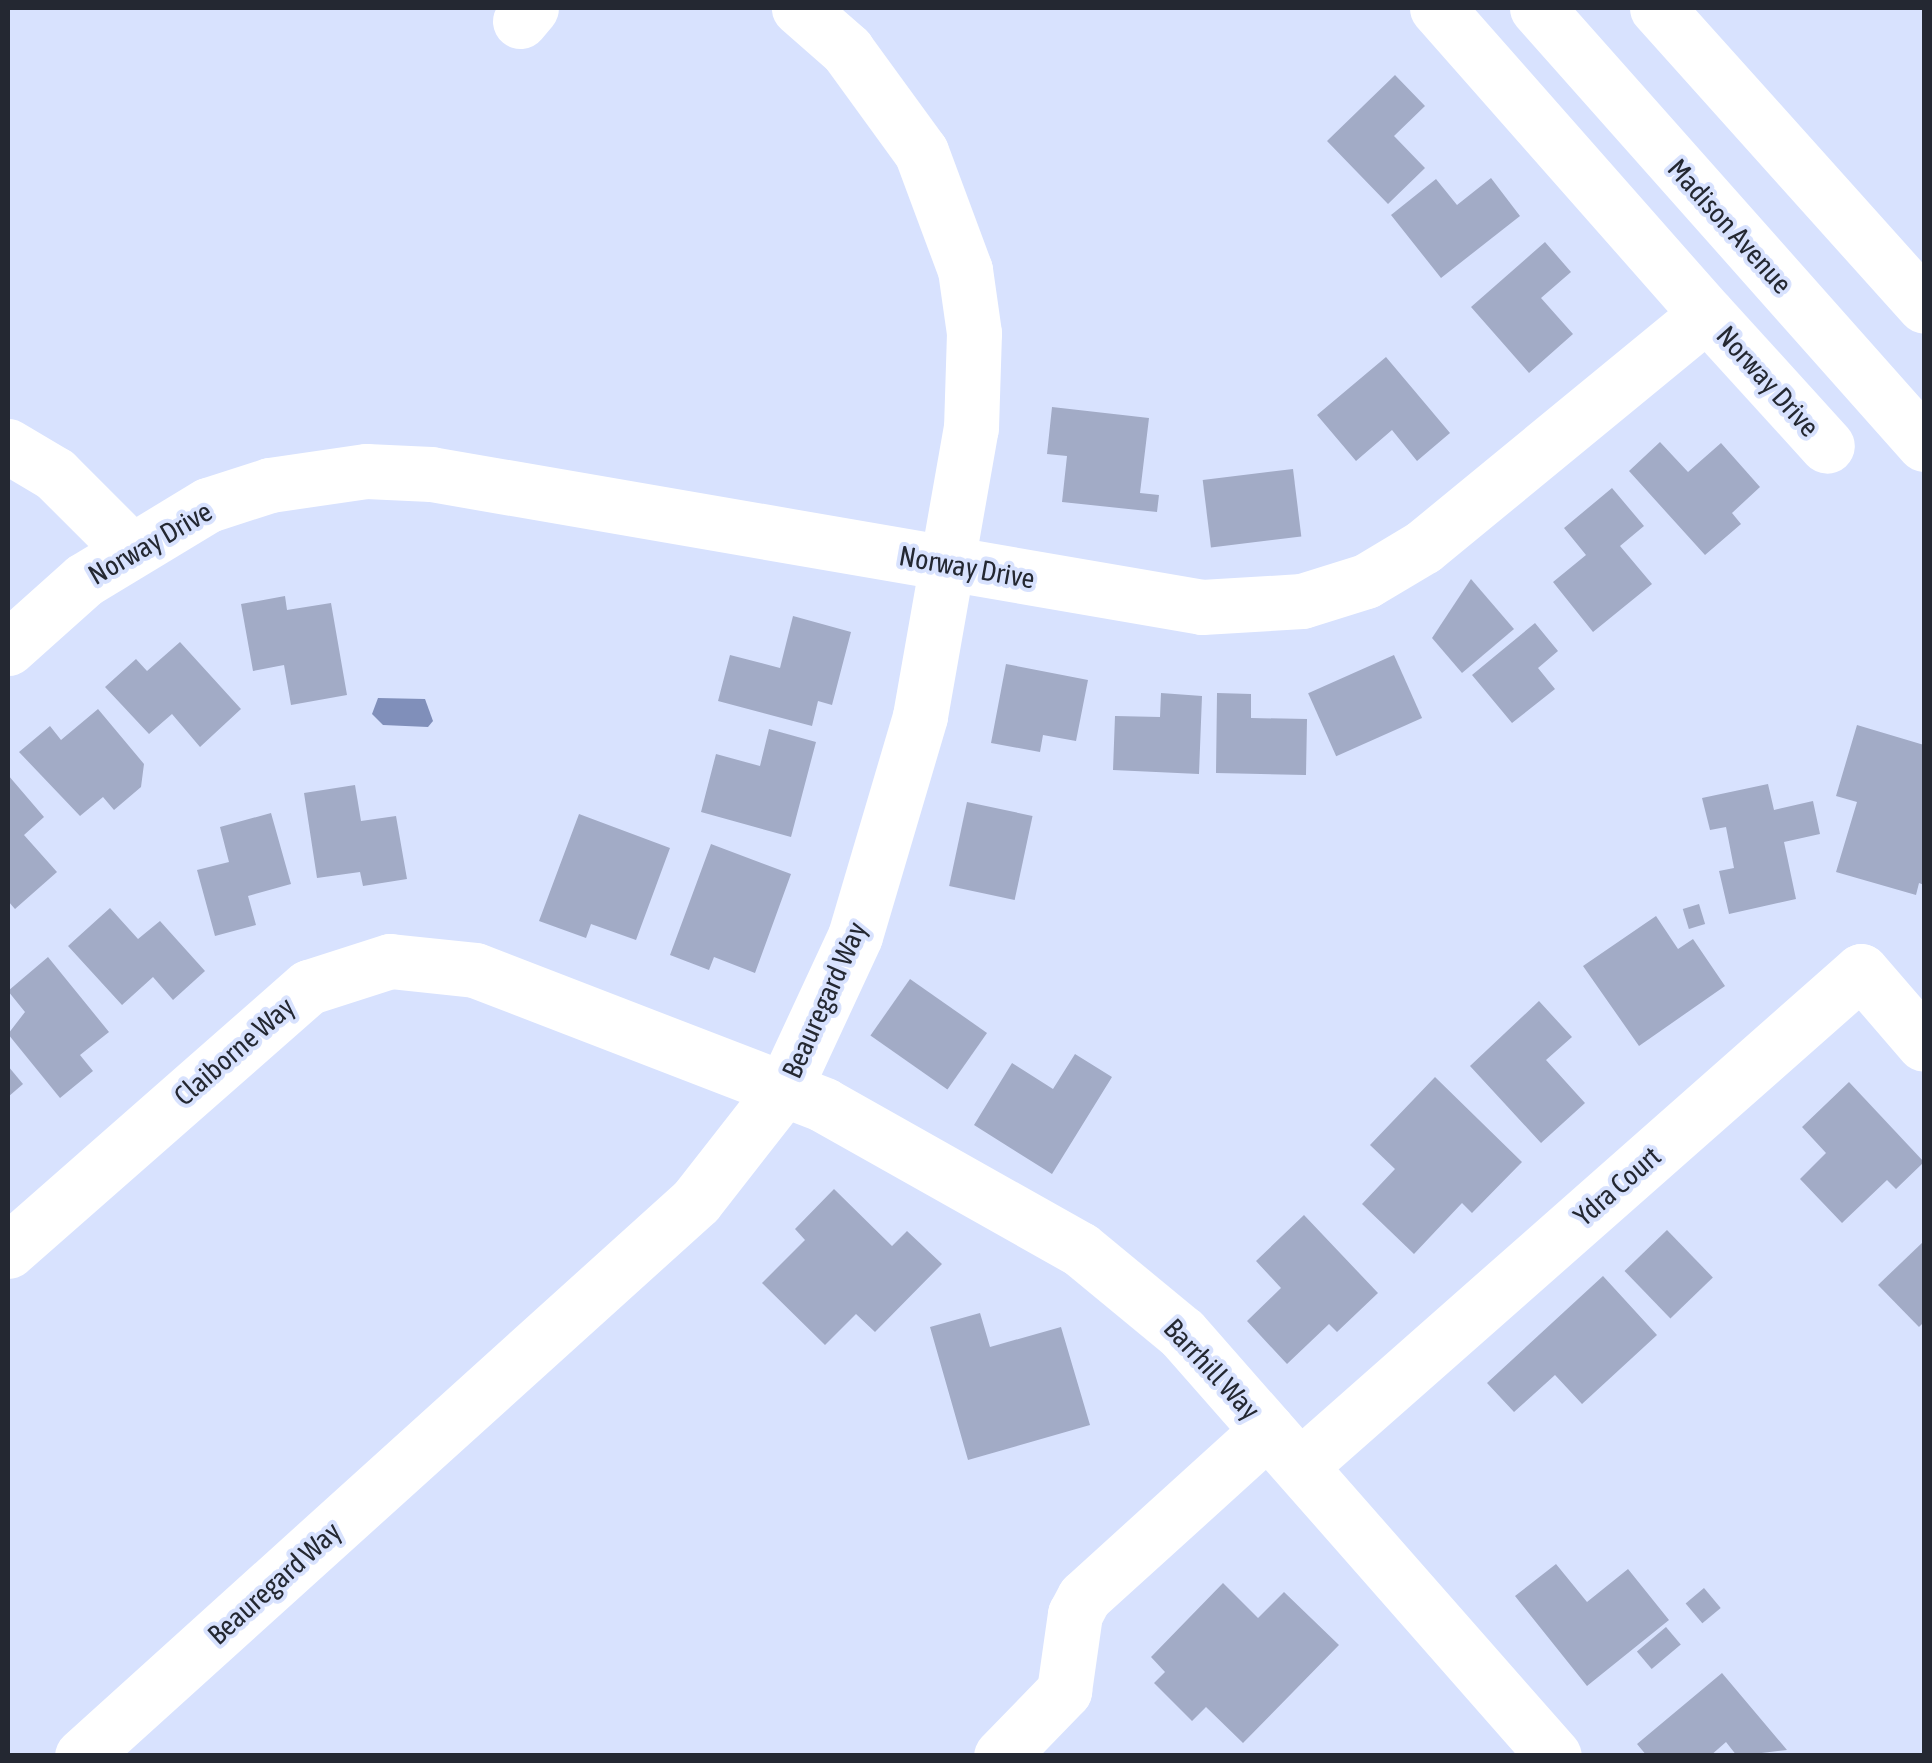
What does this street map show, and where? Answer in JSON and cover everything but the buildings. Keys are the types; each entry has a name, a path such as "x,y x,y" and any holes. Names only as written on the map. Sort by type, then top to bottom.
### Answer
{"street":[{"name":"Beauregard Way","path":"82,1756 696,1202 785,1087 856,936 890,834 920,716 972,412 974,333 965,270 947,210 912,138 846,50 799,8"},
{"path":"1437,8 1707,314"},
{"name":"Madison Avenue","path":"1536,8 1924,444"},
{"path":"1658,8 1924,306"},
{"name":"Norway Drive","path":"8,648 84,580 208,505 270,485 366,472 430,474 1202,607 1268,606 1334,592 1423,547 1707,314 1827,446"},
{"path":"8,446 55,474 131,550"},
{"name":"Claiborne Way","path":"8,1251 286,1004 362,966 418,960 475,970 785,1087"},
{"name":"Ydra Court","path":"1284,1448 1860,970 1924,1044"},
{"name":"Barrhill Way","path":"785,1087 1080,1249 1182,1333 1554,1756"},
{"path":"1002,1756 1064,1691 1075,1614 1084,1597 1284,1448"}],"water":[{"path":"378,698 425,699 433,721 428,727 383,725 372,714"}]}
